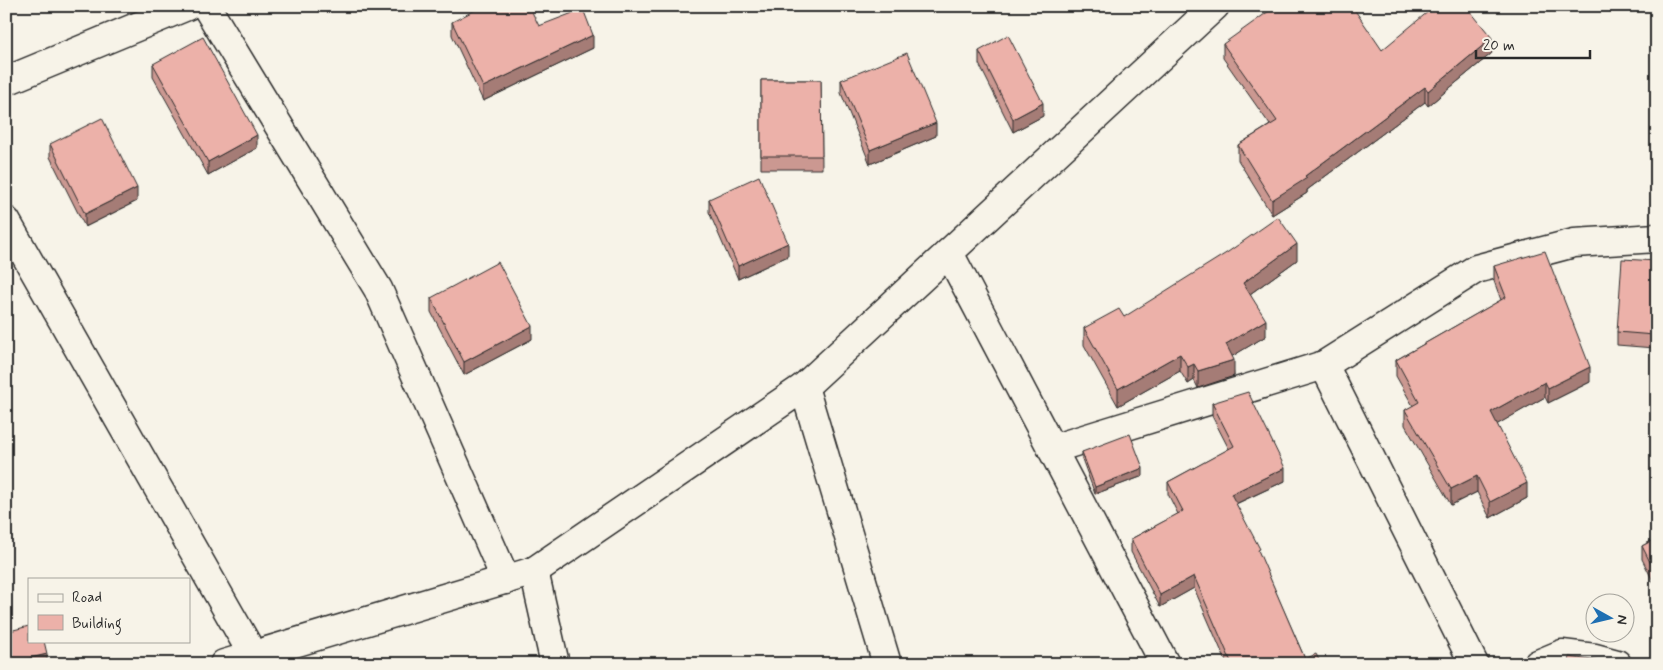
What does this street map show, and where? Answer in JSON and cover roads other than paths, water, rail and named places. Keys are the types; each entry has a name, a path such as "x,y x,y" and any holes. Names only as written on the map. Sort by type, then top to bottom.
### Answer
{"street":[{"path":"6,81 187,6"},
{"path":"206,6 378,289 506,580"},
{"path":"224,664 254,660 534,571 804,387 1215,6"},
{"path":"6,221 254,660"},
{"path":"1052,449 1324,365 1476,269 1574,243 1657,238"},
{"path":"949,253 1165,664"},
{"path":"1324,365 1474,664"},
{"path":"804,387 887,664"},
{"path":"534,571 555,664"},
{"path":"1538,664 1562,654 1595,658 1617,664"}]}
